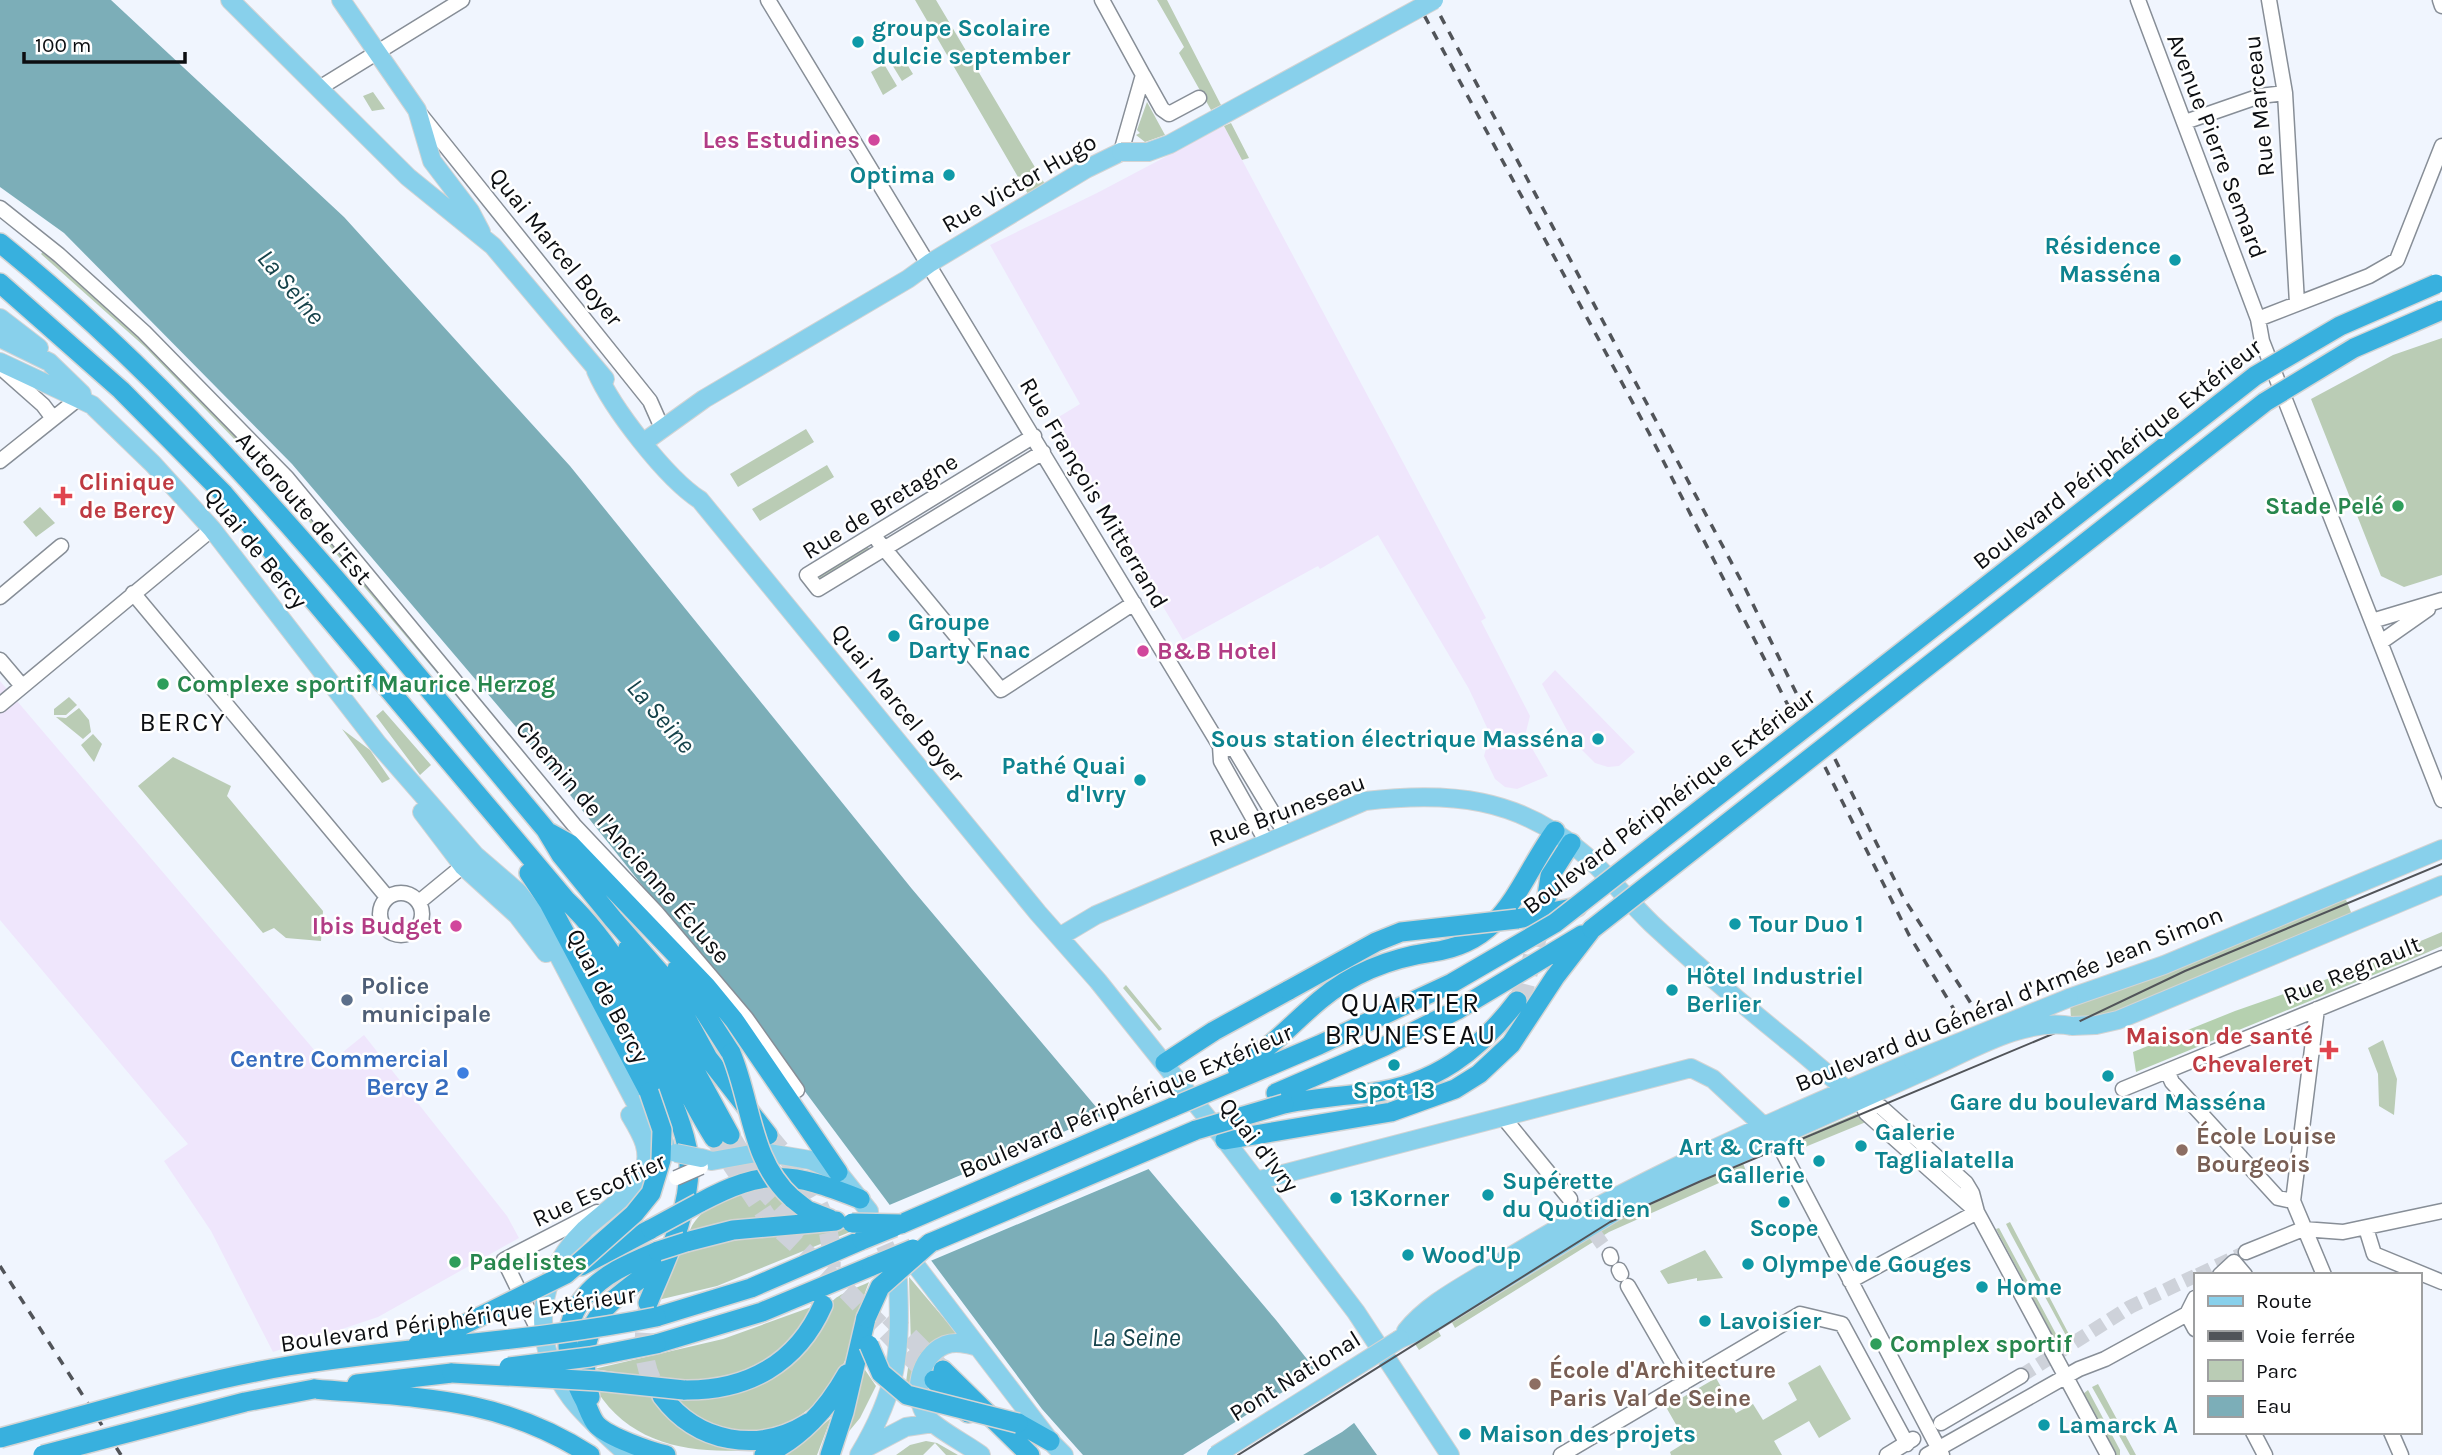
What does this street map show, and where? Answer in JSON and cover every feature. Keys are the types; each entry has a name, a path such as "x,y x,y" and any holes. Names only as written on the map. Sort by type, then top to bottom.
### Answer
{"highway":[{"name":"Autoroute de l’Est","path":"0,243 141,367 244,474 546,830"},
{"name":"Boulevard Périphérique Extérieur","path":"0,1438 251,1373 394,1353 557,1335 751,1288 1319,1045 1452,983 1578,907 2255,376 2340,326 2442,281"},
{"name":"Autoroute de l’Est","path":"0,283 121,390 224,494 487,807"},
{"path":"43,1455 245,1402 314,1389 590,1357 656,1344 762,1312 1196,1130 1280,1098 1457,1010 1592,929 2265,402 2354,348 2442,310"},
{"path":"487,807 598,935 722,1136 613,919"},
{"path":"487,807 549,902 649,1091 662,1130 658,1177 651,1193 634,1214 566,1274"},
{"path":"546,830 561,855 663,976 708,1058 768,1135"},
{"path":"546,830 570,844 734,1020 838,1172"},
{"path":"1173,1107 1272,1046 1320,1000 1341,984 1387,961 1467,943 1495,925 1555,831"},
{"path":"1547,896 1550,876 1571,843"},
{"path":"567,901 680,1117 690,1164 688,1188 678,1232 662,1254 652,1310"},
{"path":"1165,1063 1214,1031 1376,942 1401,932 1517,919 1578,907"},
{"path":"648,926 731,1053 760,1153 777,1184 807,1210 844,1222"},
{"path":"1225,1140 1391,1112 1455,1089 1479,1074 1511,1044 1555,977 1592,929"},
{"path":"1280,1098 1379,1091 1430,1077 1473,1050 1517,1002"},
{"path":"394,1353 459,1327 566,1274 729,1187 764,1177 811,1180 864,1205"},
{"path":"666,1455 626,1441 597,1425 571,1374 567,1355 574,1315 584,1297 600,1282 686,1242 733,1230 844,1222 901,1224"},
{"path":"830,1455 844,1412 866,1318 880,1287 930,1243"},
{"path":"452,1373 597,1381 684,1390 729,1387 773,1369 800,1342 823,1305"},
{"path":"866,1318 874,1359 897,1388 916,1398 1018,1423 1050,1441"},
{"path":"764,1455 793,1439 815,1417 835,1395 856,1359"},
{"path":"1012,1455 938,1375 1030,1455"},
{"path":"314,1389 486,1407 525,1419 590,1455"},
{"path":"662,1396 687,1423 721,1438 744,1441 769,1439 815,1417"}],"main road":[{"path":"231,0 321,87 408,177 484,238"},
{"path":"341,0 417,110 432,161 470,211 484,238"},
{"name":"Rue Victor Hugo","path":"653,435 687,411 1086,169 1121,152 1148,152 1170,144 1434,0"},
{"name":"Quai Marcel Boyer","path":"484,238 596,371 607,396 653,435 682,487 700,500 1059,937"},
{"path":"0,318 40,348 61,379 61,388"},
{"path":"0,338 49,362 85,402"},
{"name":"Quai de Bercy","path":"0,365 61,388 85,402 153,464 212,529 378,744 416,805 541,943 648,1150 642,1178 570,1244 555,1266 546,1287 542,1313 545,1344"},
{"name":"Rue Bruneseau","path":"1059,937 1087,920 1146,894 1281,826 1365,802 1406,796 1484,801 1555,831 1571,843 1652,923 1735,998 1853,1094"},
{"name":"Boulevard du Général d'Armée Jean Simon","path":"1400,1339 1595,1206 2070,998 2164,965 2442,849"},
{"name":"Quai de Bercy","path":"469,861 518,892 541,922 634,1100 661,1142 676,1153 705,1162 762,1152 810,1160 838,1172"},
{"name":"Boulevard du Général d'Armée Jean Simon","path":"1918,1066 2023,1030 2056,1023 2096,1026 2118,1020 2442,885"},
{"name":"Quai d'Ivry","path":"1059,937 1165,1063 1356,1312 1450,1455"},
{"path":"1256,1181 1691,1068 1713,1079 1769,1131"},
{"path":"838,1172 864,1205"},
{"path":"917,1267 1050,1441 1064,1455"},
{"path":"858,1453 888,1401 897,1368 900,1345 898,1280"},
{"name":"Pont National","path":"1216,1455 1400,1339"},
{"path":"978,1347 953,1343 943,1346 926,1362 918,1388 920,1403 933,1423 981,1455"},
{"path":"545,1344 571,1397 628,1455"},
{"path":"858,1453 906,1427 933,1423"}],"street":[{"path":"321,87 462,0"},
{"name":"Rue François Mitterrand","path":"768,0 930,262 986,360 1220,746 1221,761 1263,834"},
{"path":"1102,0 1161,109 1168,114 1199,98"},
{"name":"Avenue Pierre Semard","path":"2138,0 2256,314 2262,341 2442,800"},
{"name":"Rue Marceau","path":"2269,0 2285,93 2297,297"},
{"path":"2440,0 2442,6"},
{"path":"1121,152 1143,75"},
{"path":"2185,122 2260,96 2285,93"},
{"name":"Quai Marcel Boyer","path":"417,110 650,401 653,435"},
{"path":"2256,314 2297,297 2383,270 2396,260 2404,247 2441,148"},
{"name":"Chemin de l'Ancienne Écluse","path":"0,208 59,255 144,332 286,478 574,825 656,912 746,1017 797,1090"},
{"name":"Quai de Bercy","path":"0,365 43,405 52,417"},
{"path":"52,417 52,406 61,388"},
{"path":"0,461 52,417 85,402"},
{"name":"Rue de Bretagne","path":"1034,436 807,575 818,589 1043,452"},
{"path":"0,705 212,529"},
{"path":"874,534 1001,690 1134,603"},
{"path":"0,597 61,546"},
{"path":"133,593 387,897"},
{"path":"2372,621 2440,601"},
{"path":"2381,642 2440,601"},
{"path":"0,660 22,686"},
{"name":"Rue François Mitterrand","path":"1220,746 1235,750 1281,826"},
{"path":"1239,792 1255,782"},
{"path":"419,902 469,861"},
{"path":"402,892 419,902 422,913 420,923 410,933 396,935 387,930 380,919 380,910 387,897 402,892"},
{"name":"Rue Regnault","path":"2123,1089 2442,958"},
{"path":"2317,1009 2293,1201 2322,1273"},
{"path":"2167,1071 2172,1082 2278,1198 2293,1201"},
{"path":"1853,1094 1881,1107 1966,1183 1977,1212 2072,1373 2108,1455"},
{"path":"1503,1116 1570,1199"},
{"path":"1769,1131 1850,1281 1936,1453 2072,1373 2105,1359 2187,1314 2194,1300"},
{"name":"Rue Escoffier","path":"545,1344 505,1260 609,1206 676,1178 705,1162"},
{"path":"2246,1252 2303,1229 2335,1232 2366,1228 2442,1211"},
{"path":"1850,1281 1977,1212"},
{"path":"2366,1228 2374,1254 2420,1273"},
{"path":"2222,1273 2234,1262 2243,1273"},
{"path":"1618,1268 1684,1383"},
{"path":"2421,1273 2442,1282"},
{"path":"1562,1455 1800,1314 1842,1324 1911,1441 1887,1455"},
{"path":"2187,1314 2194,1327"},
{"path":"1941,1423 2021,1376"},
{"path":"2254,1434 2265,1455"},
{"path":"2392,1434 2401,1455"}],"shaded area":[{"path":"1224,126 1486,618 1481,621 1530,716 1525,736 1548,776 1517,789 1505,787 1495,779 1484,756 1490,734 1469,689 1378,535 1320,569 1318,566 1183,640 1052,421 1080,404 990,245 1097,193"},
{"path":"1555,670 1635,752 1619,766 1608,767 1595,763 1573,741 1542,684"},
{"path":"0,681 327,1065 364,1035 507,1216 519,1238 378,1317 273,1352 211,1231 164,1161 188,1144 0,920"}],"green space":[{"path":"915,0 936,0 1049,191 1032,201"},
{"path":"1157,0 1167,0 1221,105 1211,110 1179,53 1184,47"},
{"path":"902,56 913,74 902,81 891,63"},
{"path":"884,64 897,86 883,95 871,72"},
{"path":"373,92 385,109 372,111 363,96"},
{"path":"1147,102 1165,135 1145,142 1136,135 1140,133 1137,130"},
{"path":"1231,123 1249,158 1242,160 1224,126"},
{"path":"46,248 150,340 296,496 522,767 578,840 273,479 145,347 41,254"},
{"name":"Stade Pelé","path":"2442,338 2442,575 2404,587 2381,576 2311,399 2393,355"},
{"path":"806,429 814,442 738,487 730,474"},
{"path":"827,465 834,477 760,521 752,509"},
{"path":"40,507 55,523 36,537 23,522"},
{"path":"864,544 871,550 821,583 815,574"},
{"path":"69,697 77,705 66,715 54,715 54,709"},
{"path":"79,708 89,720 91,732 83,739 56,717 66,718"},
{"path":"383,710 431,765 420,775 376,716"},
{"path":"342,729 370,750 390,779 382,783"},
{"path":"93,734 102,744 94,762 81,745"},
{"path":"173,757 231,786 227,796 323,911 321,941 286,938 274,928 263,933 138,786"},
{"path":"2344,895 2353,917 2112,1017 2071,1019 2070,1002"},
{"path":"2442,932 2442,946 2410,960 2402,953 2378,959"},
{"path":"2402,953 2410,960 2136,1072 2133,1052 2235,1011"},
{"path":"1126,985 1162,1029 1159,1031 1123,988"},
{"path":"2383,1040 2397,1079 2394,1115 2379,1106 2378,1074 2368,1048"},
{"path":"1856,1114 1866,1122 1788,1154 1788,1143"},
{"path":"1741,1158 1746,1171 1609,1232 1455,1328 1450,1319 1595,1228"},
{"path":"766,1184 778,1199 799,1216 750,1218 690,1230 703,1212 712,1206"},
{"path":"2010,1222 2073,1342 2070,1343 2011,1234 2006,1224"},
{"path":"1999,1228 2063,1347 2060,1349 1996,1229"},
{"path":"805,1229 849,1229 850,1232 717,1286 658,1300 678,1250"},
{"path":"1705,1250 1723,1278 1697,1281 1697,1278 1668,1284 1660,1271"},
{"path":"909,1277 958,1335 937,1342 924,1351 916,1365 911,1386 906,1382 911,1347"},
{"path":"869,1282 850,1348 841,1368 815,1403 798,1417 779,1427 759,1432 737,1433 708,1426 670,1397 733,1394 769,1380 786,1368 816,1337 835,1299"},
{"path":"814,1306 790,1338 767,1360 743,1373 718,1380 691,1381 594,1369 723,1339"},
{"path":"1436,1327 1441,1336 1419,1350 1413,1341"},
{"path":"861,1364 876,1386 860,1418 841,1441"},
{"path":"1820,1365 1851,1419 1819,1438 1809,1421 1774,1441 1782,1455 1671,1455 1670,1452 1686,1442 1666,1407 1716,1378 1736,1413 1753,1404 1763,1420 1797,1400 1788,1383"},
{"path":"2098,1384 2136,1455 2130,1455 2092,1387"},
{"path":"2088,1390 2120,1450 2120,1455 2116,1455 2083,1394"},
{"path":"597,1391 649,1395 674,1421 698,1437 725,1446 761,1449 714,1450 669,1444 629,1425"},
{"path":"831,1418 817,1455 780,1455 804,1441"},
{"path":"926,1441 937,1443 958,1455 946,1455 935,1443 923,1455 896,1455 910,1445"}],"water":[{"name":"La Seine","path":"0,0 111,0 344,217 570,466 912,889 1276,1320 1377,1455 1083,1455 1042,1409 786,1066 516,727 292,464 64,233 0,187"}],"pier":[{"path":"1106,1114 1151,1168 928,1262 887,1206"},
{"path":"1319,1369 1358,1420 1342,1432 1303,1455 1183,1455"}],"tunnel":[{"path":"1517,1001 1525,986 1542,919"},
{"path":"730,1135 761,1187 805,1234"},
{"path":"768,1135 803,1179 822,1211 831,1247 831,1267"},
{"path":"714,1138 767,1217 847,1291 933,1380"},
{"path":"1570,1199 1610,1255"},
{"path":"874,1220 896,1271"},
{"path":"2202,1273 2246,1252"},
{"path":"2021,1376 2130,1307 2194,1276"},
{"path":"648,1304 644,1353 649,1374 662,1396"},
{"path":"889,1316 942,1369"}],"tram line":[{"path":"1238,1455 1610,1222 1701,1181 2055,1033 2185,971 2442,864"}],"railway":[{"path":"1416,0 1649,433 1794,717"},
{"path":"1432,0 1745,588 1804,709"},
{"path":"1835,759 1903,897 1981,1019"},
{"path":"1825,767 1909,935 1964,1026"},
{"path":"1907,1039 1912,1049"},
{"path":"0,1266 121,1455"}],"place":[{"name":"groupe Scolaire dulcie september","path":"858,42"},
{"name":"Les Estudines","path":"874,140"},
{"name":"Optima","path":"949,175"},
{"name":"Résidence Masséna","path":"2175,260"},
{"name":"Clinique de Bercy","path":"63,496"},
{"name":"Stade Pelé","path":"2398,506"},
{"name":"Groupe Darty Fnac","path":"894,636"},
{"name":"B&B Hotel","path":"1143,651"},
{"name":"Complexe sportif Maurice Herzog","path":"163,684"},
{"name":"Sous station électrique Masséna","path":"1598,739"},
{"name":"Pathé Quai d'Ivry","path":"1140,780"},
{"name":"Tour Duo 1","path":"1735,924"},
{"name":"Ibis Budget","path":"456,926"},
{"name":"Hôtel Industriel Berlier","path":"1672,990"},
{"name":"Police municipale","path":"347,1000"},
{"name":"Maison de santé Chevaleret","path":"2329,1050"},
{"name":"Spot 13","path":"1394,1065"},
{"name":"Centre Commercial Bercy 2","path":"463,1073"},
{"name":"Gare du boulevard Masséna","path":"2108,1076"},
{"name":"Galerie Taglialatella","path":"1861,1146"},
{"name":"École Louise Bourgeois","path":"2182,1150"},
{"name":"Art & Craft Gallerie","path":"1819,1161"},
{"name":"Supérette du Quotidien","path":"1488,1195"},
{"name":"13Korner","path":"1336,1198"},
{"name":"Scope","path":"1784,1202"},
{"name":"Wood'Up","path":"1408,1255"},
{"name":"Padelistes","path":"455,1262"},
{"name":"Olympe de Gouges","path":"1748,1264"},
{"name":"Home","path":"1982,1287"},
{"name":"Lavoisier","path":"1705,1321"},
{"name":"Complex sportif","path":"1876,1344"},
{"name":"École d'Architecture Paris Val de Seine","path":"1535,1384"},
{"name":"Lamarck A","path":"2044,1425"},
{"name":"Maison des projets","path":"1465,1434"}],"district":[{"name":"BERCY","path":"183,722"},
{"name":"QUARTIER BRUNESEAU","path":"1411,1018"}]}
